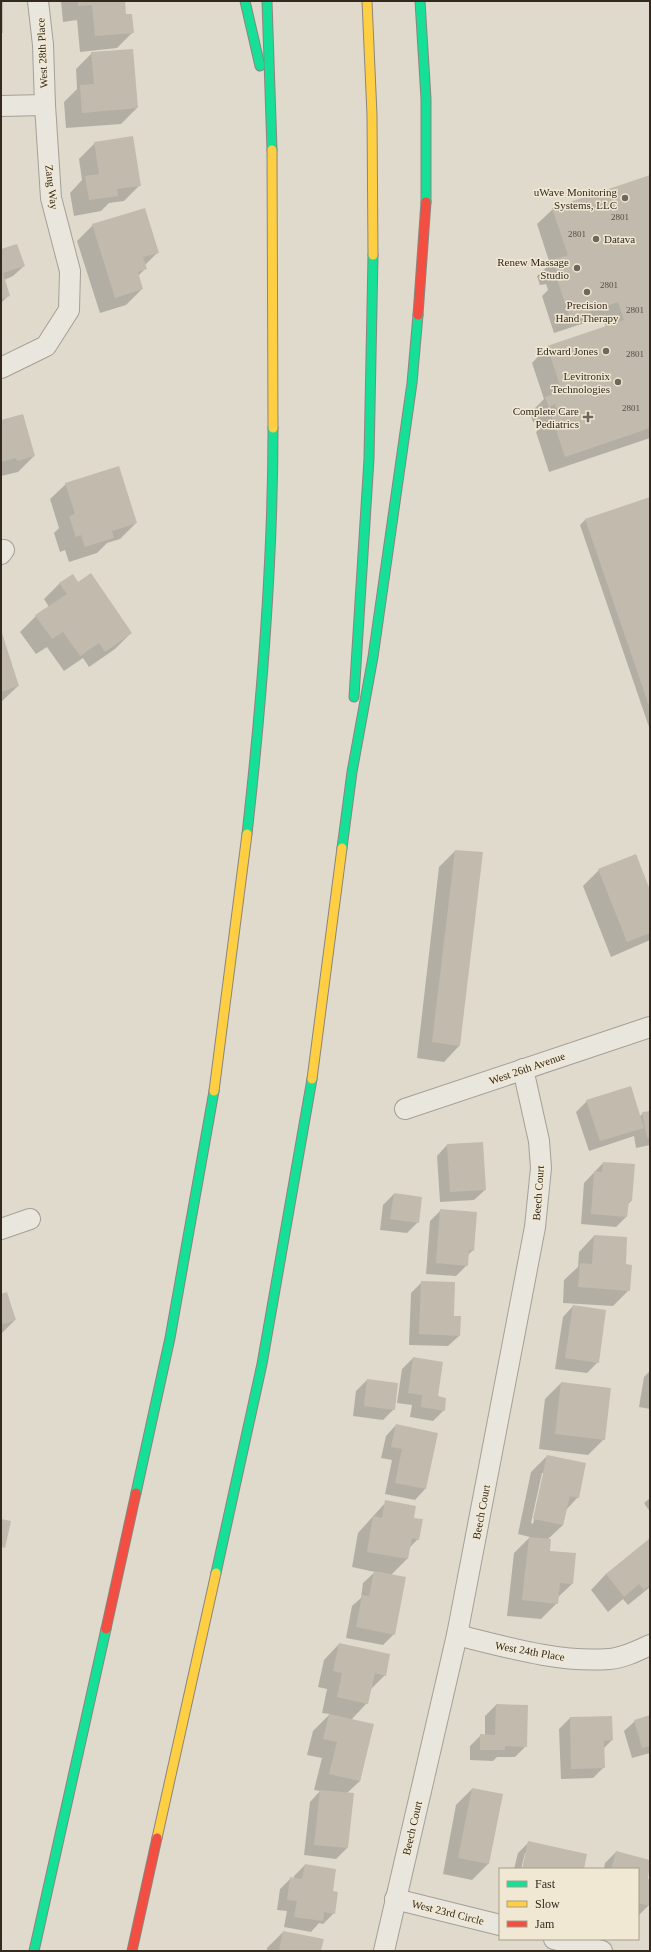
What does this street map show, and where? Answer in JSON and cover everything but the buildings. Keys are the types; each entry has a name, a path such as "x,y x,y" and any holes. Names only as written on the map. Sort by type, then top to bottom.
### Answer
{"highway":[{"path":"244,1 272,119"},
{"path":"34,1951 170,1338 220,1046 253,778 269,574 274,451 272,119 267,1"},
{"path":"352,772 356,661 369,452 372,167 367,1"},
{"path":"132,1951 262,1364 313,1075 352,772 373,657 387,567 412,383 422,276 427,179 426,99 420,1"}],"street":[{"name":"West 28th Place","path":"38,1 43,45 45,105"},
{"path":"1,106 45,105"},
{"name":"Zang Way","path":"1,368 46,346 69,310 70,271 51,198 45,105"},
{"name":"West 26th Avenue","path":"405,1109 650,1027"},
{"name":"Beech Court","path":"384,1951 457,1635 535,1227 540,1194 541,1168 539,1141 523,1069"},
{"path":"1,1229 30,1219"},
{"name":"West 24th Place","path":"457,1635 521,1651 560,1658 610,1659 650,1645"},
{"name":"West 23rd Circle","path":"395,1899 499,1925"},
{"path":"558,1940 602,1951"}],"traffic: fast":[{"path":"245,1 260,66"},
{"path":"267,1 272,150"},
{"path":"420,1 426,99 426,202"},
{"path":"354,697 369,459 373,255"},
{"path":"342,848 352,772 373,657 412,383 418,315"},
{"path":"247,834 266,632 271,530 273,428"},
{"path":"216,1573 262,1364 312,1079"},
{"path":"136,1493 170,1338 214,1091"},
{"path":"34,1951 106,1629"}],"traffic: slow":[{"path":"367,1 372,115 373,255"},
{"path":"272,150 273,428"},
{"path":"214,1091 247,834"},
{"path":"312,1079 342,848"},
{"path":"157,1838 216,1573"}],"traffic: jam":[{"path":"418,315 426,202"},
{"path":"106,1629 136,1493"},
{"path":"132,1951 157,1838"}],"place":[{"name":"uWave Monitoring Systems, LLC","path":"625,198"},
{"name":"Datava","path":"596,239"},
{"name":"Renew Massage Studio","path":"577,268"},
{"name":"Precision Hand Therapy","path":"587,292"},
{"name":"Edward Jones","path":"606,351"},
{"name":"Levitronix Technologies","path":"618,382"},
{"name":"Complete Care Pediatrics","path":"588,417"}]}
